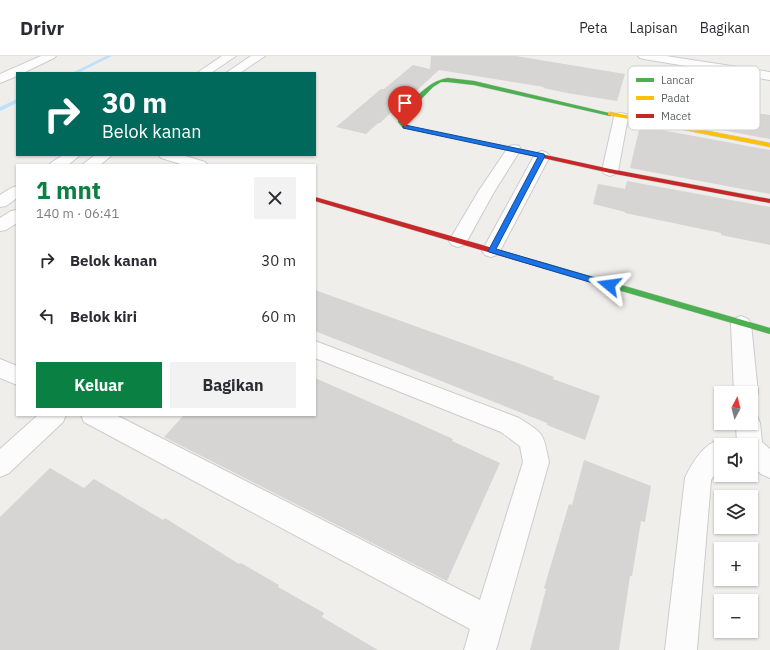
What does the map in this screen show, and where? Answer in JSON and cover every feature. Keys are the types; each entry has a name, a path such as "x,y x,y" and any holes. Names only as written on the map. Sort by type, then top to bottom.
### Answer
{"street":[{"path":"0,79 50,56"},
{"path":"205,72 230,56"},
{"path":"234,72 259,56"},
{"path":"644,56 707,66"},
{"path":"760,74 770,76"},
{"path":"628,118 474,83 445,80 435,83 401,117 401,122 405,127 514,149 610,171 770,201"},
{"path":"610,171 621,117"},
{"path":"690,130 770,145"},
{"path":"458,241 486,192 514,149"},
{"path":"60,164 72,156"},
{"path":"92,164 104,156"},
{"path":"169,156 197,164"},
{"path":"491,251 542,156"},
{"path":"0,202 16,192"},
{"path":"316,199 770,331"},
{"path":"0,226 16,216"},
{"path":"742,324 746,386"},
{"path":"316,349 510,425 532,440 536,462 480,650"},
{"path":"0,368 16,376"},
{"path":"0,466 53,416"},
{"path":"95,416 489,622"},
{"path":"681,650 698,478 706,464 714,455"},
{"path":"758,455 770,466"}],"building":[{"path":"431,56 516,56 625,74 617,101 567,93 543,88 544,87 439,70 366,134 336,127 381,89 384,89 413,65 430,69"},
{"path":"760,114 770,115 770,139 722,130 760,130"},
{"path":"639,130 662,130 770,150 770,194 630,168"},
{"path":"627,181 770,207 770,245 625,213 593,204 598,184 625,189"},
{"path":"316,290 515,362 554,377 553,379 600,396 585,440 547,425 547,423 316,331"},
{"path":"316,378 453,439 452,441 500,463 447,581 164,437 183,416 316,416"},
{"path":"584,460 651,486 645,522 641,521 632,576 630,576 619,650 530,650 546,589 544,588 569,504 572,505"},
{"path":"50,468 84,488 94,479 163,520 165,518 239,564 241,563 279,585 278,587 324,613 322,617 378,650 0,650 0,517"}],"waterway":[{"path":"76,72 110,56"},
{"path":"0,109 16,101"}],"traffic: fast":[{"path":"495,146 405,127 401,122 401,117 431,86 440,81 448,80 474,83 610,114"},
{"path":"545,266 770,331"}],"traffic: slow":[{"path":"610,114 628,117"},
{"path":"693,130 770,145"}],"traffic: jam":[{"path":"495,146 610,171 770,201"},
{"path":"316,199 545,266"}],"route":[{"path":"405,127 542,156 520,194 491,251 609,285"}]}
